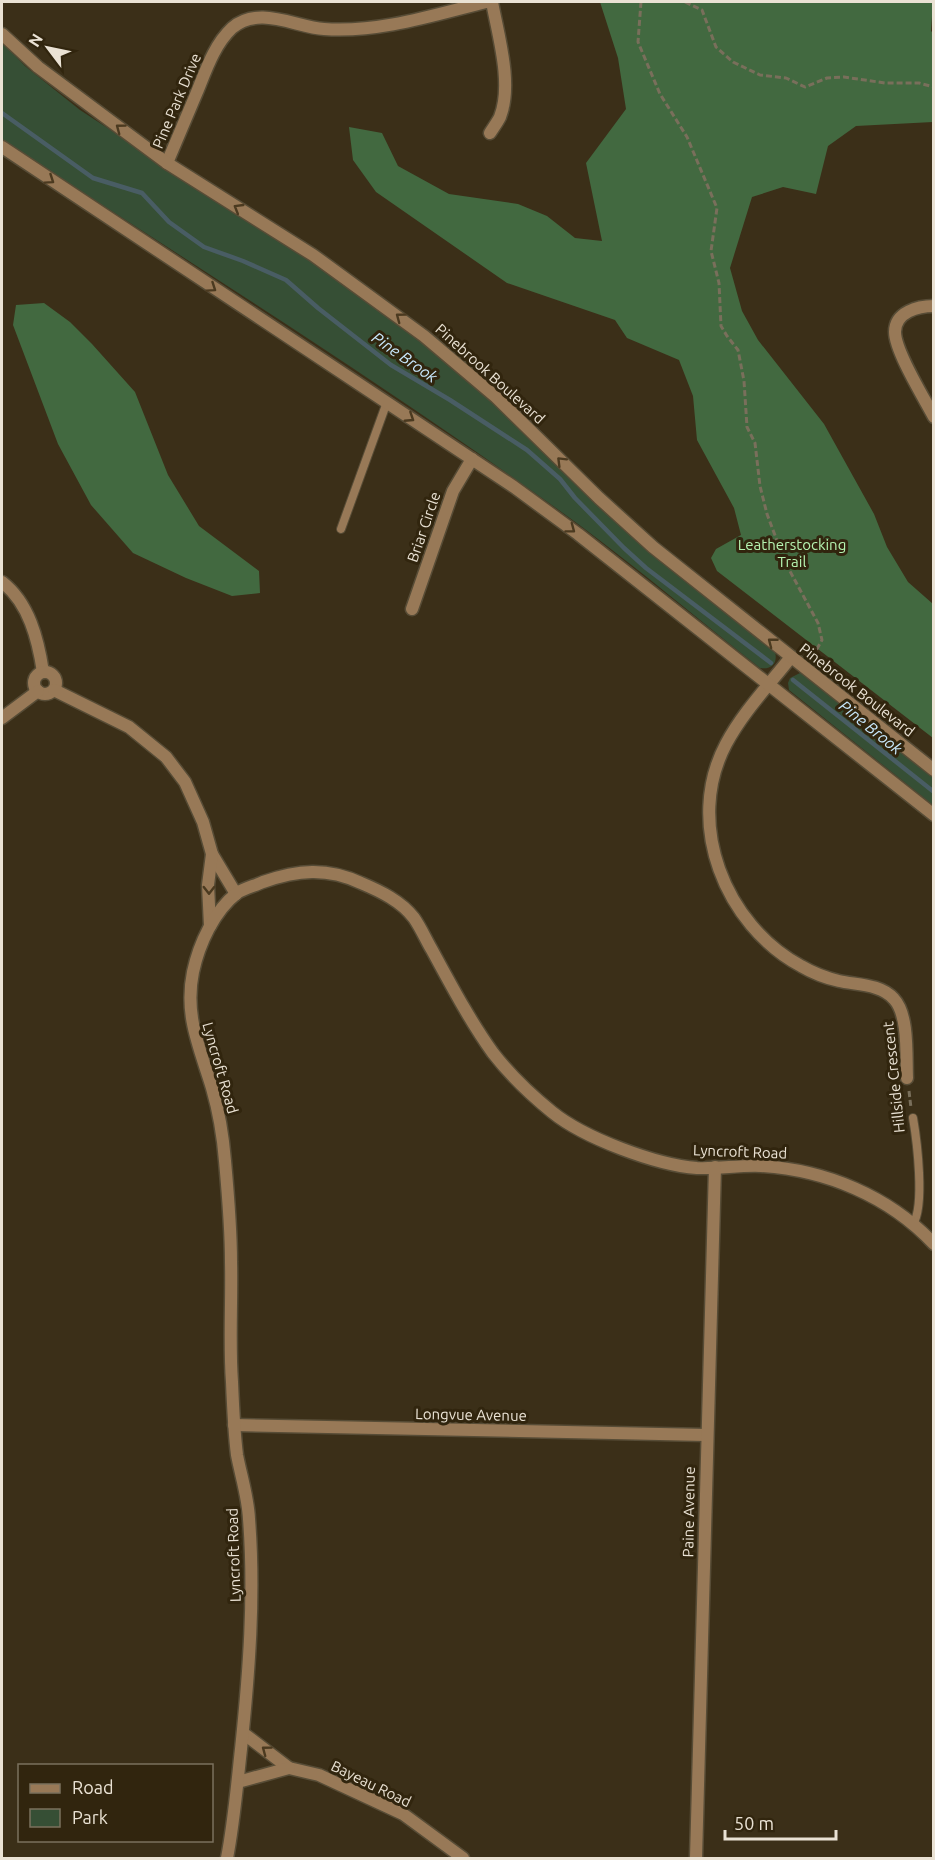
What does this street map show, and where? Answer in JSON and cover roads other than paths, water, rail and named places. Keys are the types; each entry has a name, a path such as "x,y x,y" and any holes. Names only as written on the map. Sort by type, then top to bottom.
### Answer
{"street":[{"name":"Pine Park Drive","path":"167,163 210,59 232,28 249,18 288,21 323,29 375,27 486,2"},
{"path":"490,133 500,117 504,95 504,67 492,2"},
{"name":"Pinebrook Boulevard","path":"2,34 38,67 167,163 313,255 424,336 505,405 599,498 653,547 933,770"},
{"path":"2,147 472,459 578,534 933,815"},
{"path":"933,306 908,311 900,318 895,331 900,350 933,417"},
{"name":"Briar Circle","path":"412,609 453,491 472,459"},
{"path":"2,582 13,592 29,618 43,672"},
{"name":"Hillside Crescent","path":"791,657 749,710 726,745 715,773 709,803 709,830 718,865 729,894 744,918 768,944 786,958 822,975 879,989 896,1000 903,1015 907,1078"},
{"path":"43,672 55,677 57,684 54,690 48,694 38,691 34,682 37,676 43,672"},
{"path":"54,690 129,727 166,758 185,783 203,822 212,854 237,894"},
{"path":"2,718 38,691"},
{"path":"210,926 208,885 212,854"},
{"name":"Lyncroft Road","path":"227,1858 248,1687 252,1583 249,1514 234,1425 230,1352 231,1260 224,1142 213,1092 191,1023 189,999 193,970 210,926 225,905 237,894 272,879 305,871 337,874 356,880 395,900 412,916 465,1010 493,1053 511,1074 553,1113 575,1127 609,1144 697,1168 784,1168 828,1177 860,1190 913,1224 933,1244"},
{"name":"Paine Avenue","path":"696,1858 715,1167"},
{"name":"Longvue Avenue","path":"234,1425 706,1435"},
{"name":"Bayeau Road","path":"243,1733 289,1768 319,1775 403,1814 463,1858"},
{"name":"Bayeau Road","path":"238,1782 289,1768"}],"lane":[{"path":"341,529 387,402"},
{"name":"Hillside Crescent","path":"913,1118 918,1172 917,1217 913,1224"}],"waterway":[{"name":"Pine Brook","path":"2,113 93,178 142,193 169,222 204,247 286,280 391,365 527,450 560,479 575,498 646,568 771,663"},
{"name":"Pine Brook","path":"793,680 934,792"}],"park label":[{"name":"Leatherstocking Trail","path":"792,554"}]}
